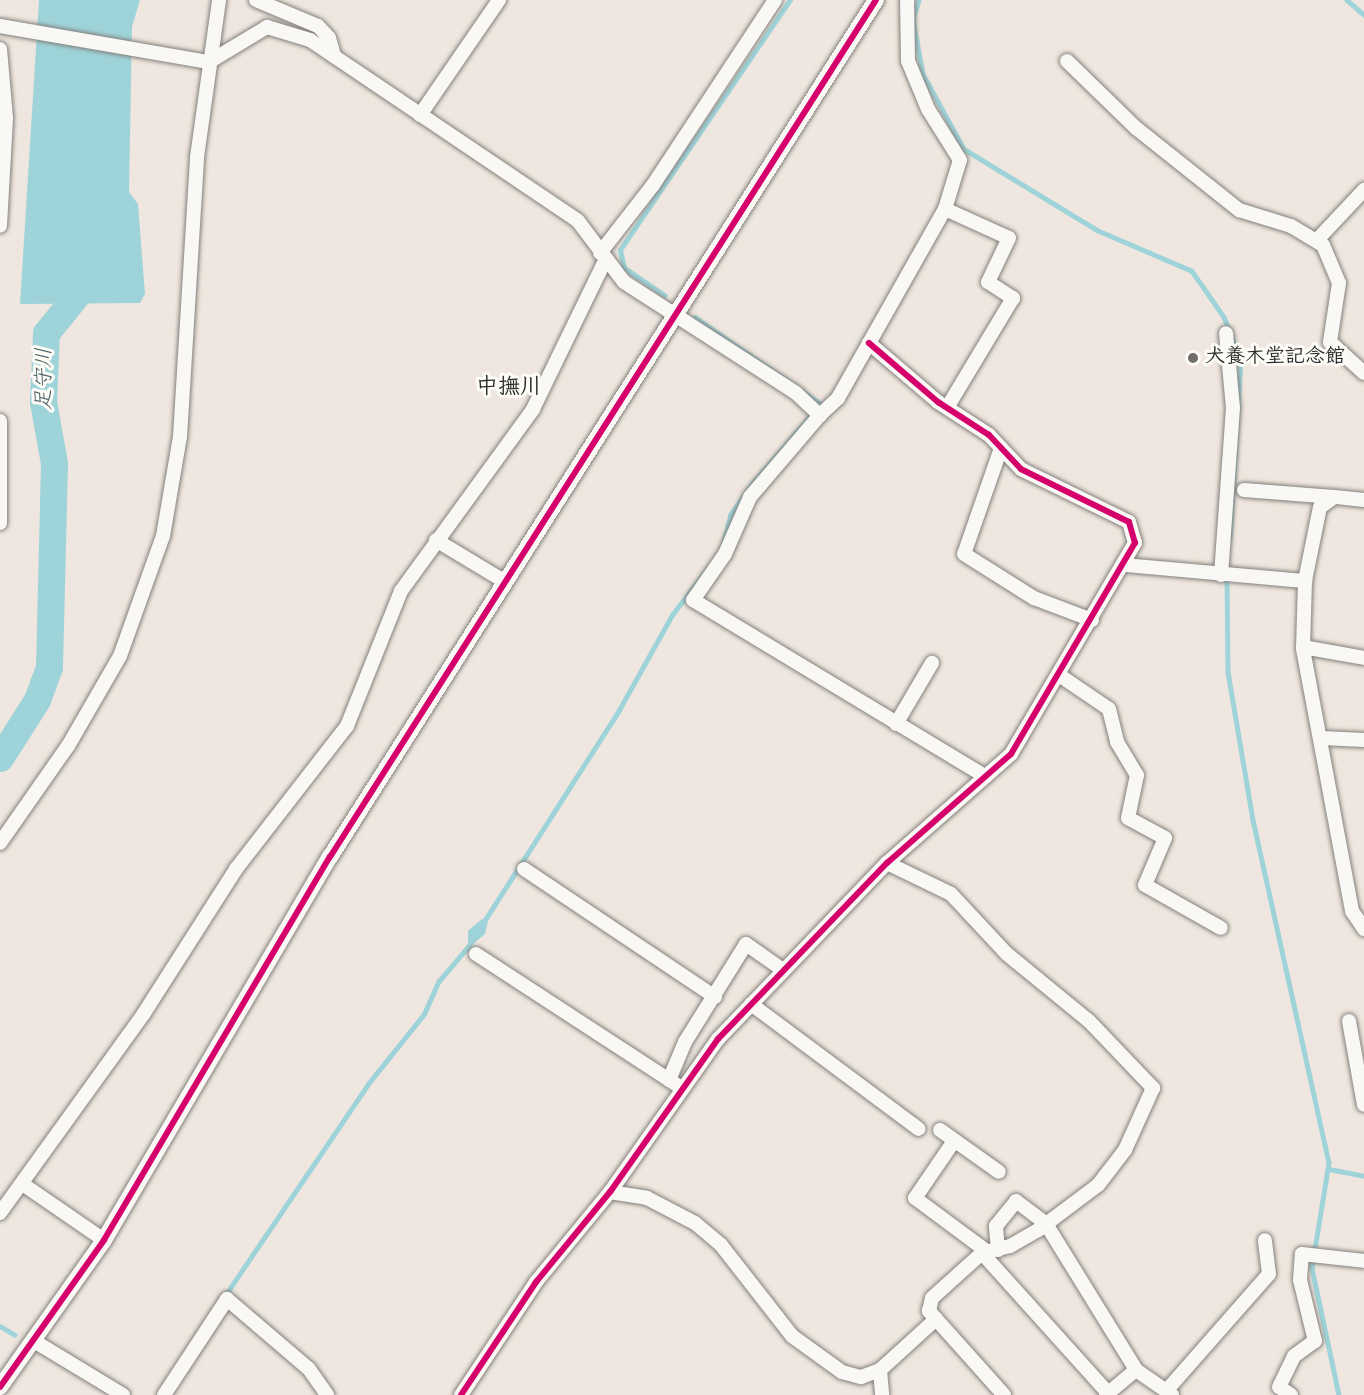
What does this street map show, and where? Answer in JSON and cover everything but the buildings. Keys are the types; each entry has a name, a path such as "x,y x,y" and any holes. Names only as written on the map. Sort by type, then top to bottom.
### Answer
{"street":[{"path":"0,843 68,746 120,656 163,536 186,382 196,157 206,61 219,0"},
{"path":"256,0 318,26 329,38 334,56"},
{"path":"420,115 499,0"},
{"path":"0,1213 24,1185 236,868 347,726 401,591 532,409 602,257 653,185 775,0"},
{"path":"0,1387 104,1240 330,856 876,0"},
{"path":"907,0 908,62 928,109 960,160 945,209 838,398 817,412 750,497 725,554 693,600 789,663 829,677 896,724 986,777"},
{"path":"3,26 206,61 267,27 310,40 578,221 602,257 624,282 677,312 817,412"},
{"path":"0,49 6,118 0,226"},
{"path":"1067,61 1136,128 1239,210 1317,240 1339,283 1330,342 1364,373"},
{"path":"1317,240 1364,190"},
{"path":"945,209 1009,238 988,282 1013,298 947,408"},
{"path":"1225,575 1233,408 1226,333"},
{"path":"674,1084 887,863 1011,754 1125,565 1135,543 1129,522 1020,469 1001,448 868,344"},
{"path":"0,421 0,523"},
{"path":"1001,448 964,554 1034,598 1092,620"},
{"path":"1244,490 1334,497 1362,495"},
{"path":"1334,497 1320,507 1305,581 1303,647 1322,738 1352,911 1364,929"},
{"path":"436,540 504,581"},
{"path":"1125,565 1305,581"},
{"path":"1303,647 1364,657"},
{"path":"896,724 932,663"},
{"path":"1059,675 1109,709 1118,742 1137,775 1128,818 1165,838 1145,885 1221,928"},
{"path":"1322,738 1364,740"},
{"path":"887,863 951,894 1007,954 1089,1021 1153,1088 1125,1150 1104,1179 1046,1224 989,1251 932,1298 929,1311 1004,1395"},
{"path":"524,869 715,997"},
{"path":"461,1395 536,1282 597,1201 610,1192 674,1084 715,997 746,944 783,969"},
{"path":"477,954 674,1084"},
{"path":"751,1004 919,1129"},
{"path":"1349,1021 1359,1051 1364,1105"},
{"path":"940,1130 999,1172"},
{"path":"954,1141 915,1198 989,1251 1107,1394 1136,1370"},
{"path":"24,1185 104,1240"},
{"path":"610,1192 647,1198 695,1223 721,1245 792,1336 842,1372 861,1377 880,1370 936,1319"},
{"path":"989,1251 996,1226 1016,1201 1046,1224 1136,1370 1170,1392 1269,1274 1265,1240"},
{"path":"1291,1395 1280,1387 1289,1366 1294,1356 1315,1341 1300,1280 1302,1254 1364,1261"},
{"path":"164,1395 227,1299 309,1369 327,1395"},
{"path":"34,1341 123,1395"},
{"path":"880,1370 884,1394"}],"water":[{"path":"39,0 140,0 132,27 129,192 138,204 145,294 140,303 20,304"},
{"path":"482,919 488,921 485,934 468,948 468,931"}],"waterway":[{"path":"665,296 624,268 620,250 790,0"},
{"path":"919,0 913,20 923,74 964,149 1097,230 1192,271 1224,317 1241,360 1230,538"},
{"path":"1347,0 1364,15"},
{"name":"足守川","path":"0,758 37,700 49,667 54,463 43,402 46,333 80,291 81,270"},
{"path":"695,317 821,404 753,483 731,515 723,544"},
{"path":"483,923 619,710 672,615 707,569"},
{"path":"1227,576 1228,672 1253,820 1329,1163 1312,1268 1339,1395"},
{"path":"224,1297 368,1084 424,1014 439,981 471,943"},
{"path":"1329,1169 1364,1176"},
{"path":"0,1326 15,1335"}],"cycle path":[{"path":"0,1387 104,1240 330,857 876,0"},
{"path":"461,1395 536,1282 610,1192 718,1039 887,863 1011,754 1135,543 1129,522 1021,469 989,435 938,402 869,343"}],"place":[{"name":"犬養木堂記念館","path":"1193,358"}],"district":[{"name":"中撫川","path":"509,389"}]}
